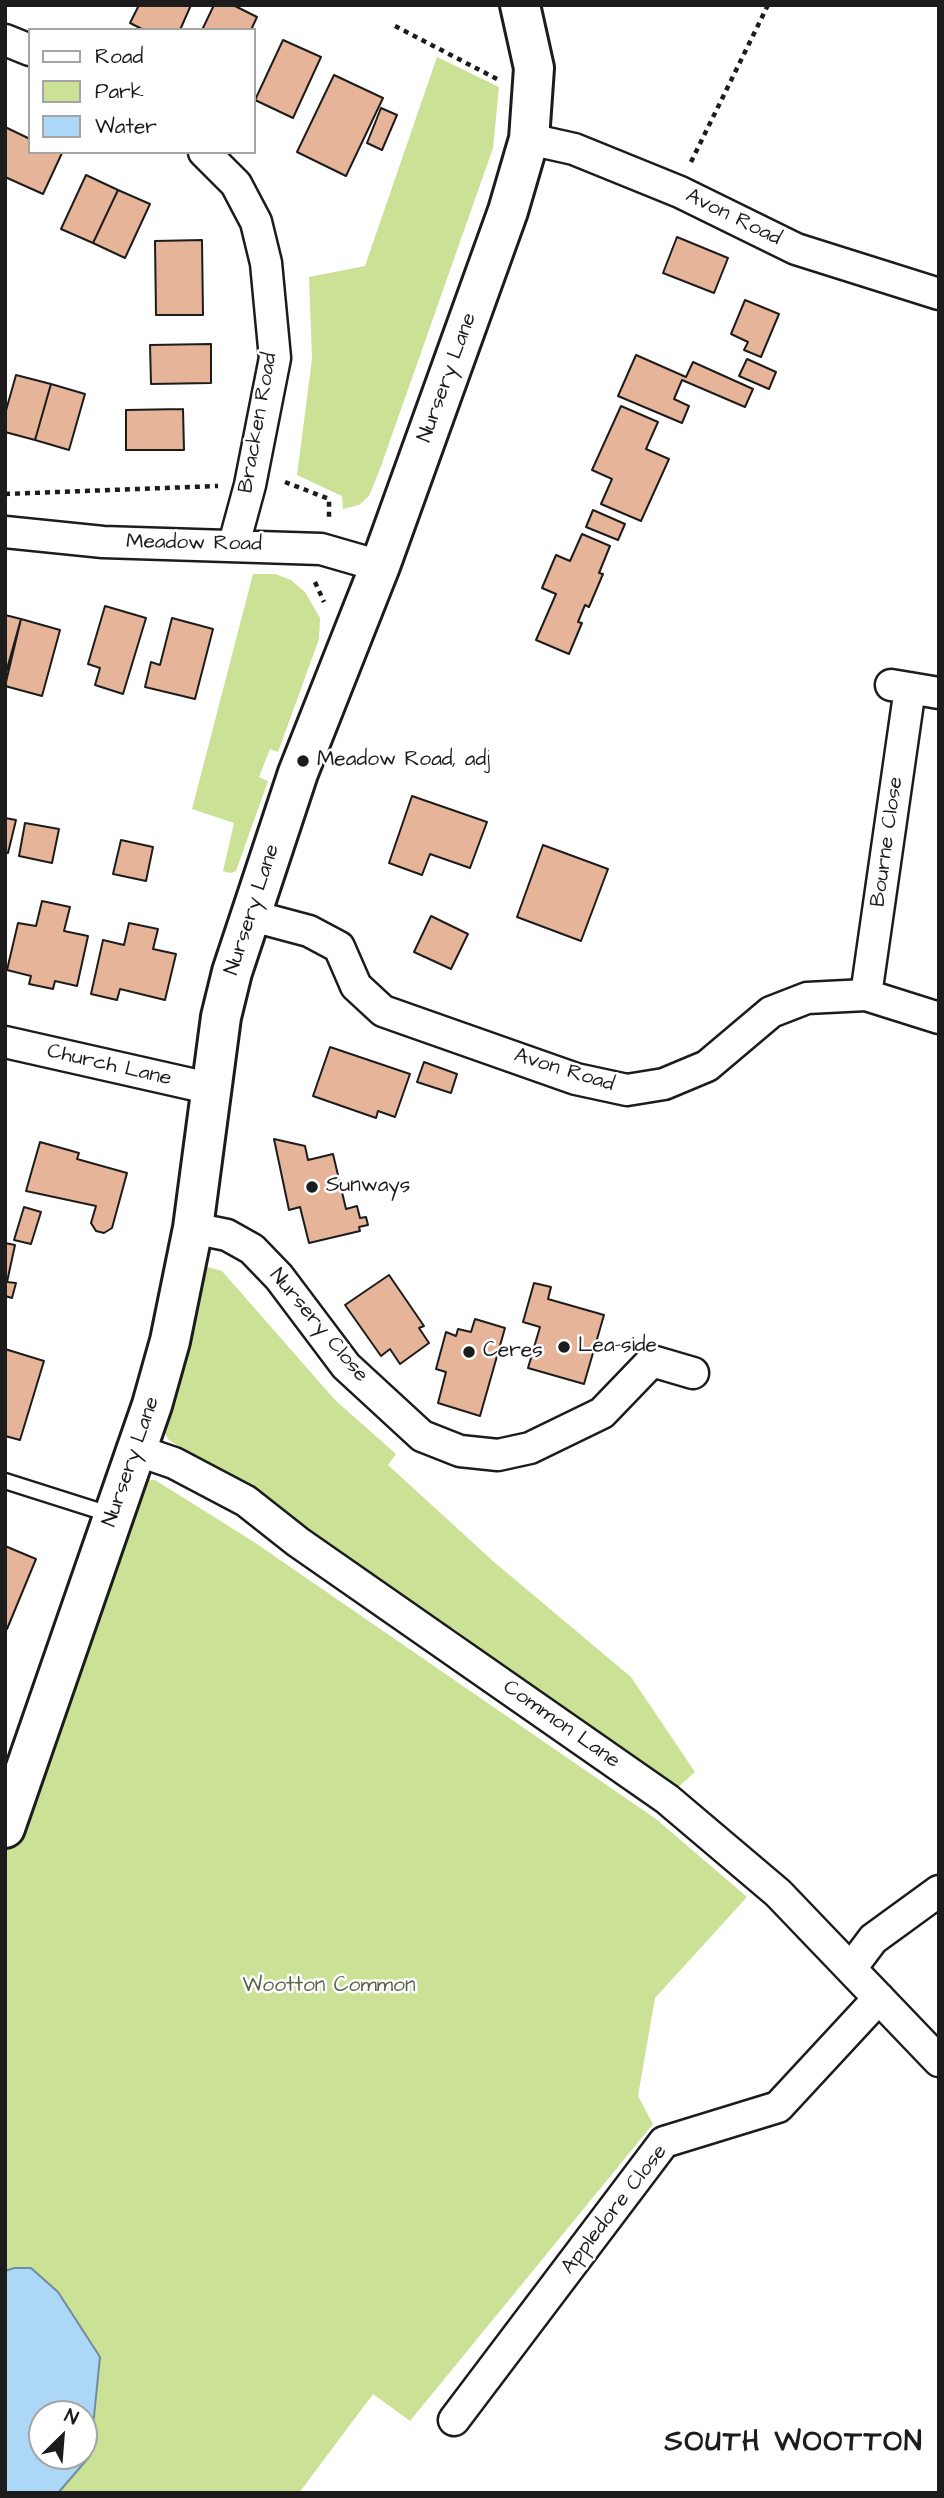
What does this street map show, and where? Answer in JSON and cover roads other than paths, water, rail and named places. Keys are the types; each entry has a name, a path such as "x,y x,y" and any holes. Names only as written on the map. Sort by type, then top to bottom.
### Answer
{"street":[{"name":"Nursery Lane","path":"5,1828 136,1450 170,1340 193,1228 221,1017 249,915 298,773 380,566 508,211 529,139 534,68 520,5"},
{"path":"5,40 28,49"},
{"name":"Avon Road","path":"529,139 574,149 680,192 796,249 939,294"},
{"name":"Bracken Road","path":"206,154 236,184 256,222 266,263 275,358 250,485 234,544"},
{"name":"Meadow Road","path":"5,532 103,542 234,544 321,549 380,566"},
{"name":"Bourne Close","path":"866,995 913,689"},
{"name":"Avon Road","path":"249,915 309,931 338,947 356,986 383,1011 576,1079 626,1090 664,1084 707,1066 771,1012 807,998 866,995 939,1018"},
{"name":"Church Lane","path":"5,1042 213,1089"},
{"name":"Nursery Close","path":"193,1228 227,1234 252,1249 279,1277 346,1366 422,1436 460,1451 498,1455 530,1448 602,1413 652,1361 693,1373"},
{"name":"Common Lane","path":"136,1450 174,1463 246,1501 299,1542 667,1799 778,1893 852,1967 939,2061"},
{"path":"852,1967 873,1939 939,1891"},
{"name":"Appledore Close","path":"454,2420 664,2142 778,2107 879,1998"}],"lane":[{"path":"5,1481 113,1516"}],"water":[{"path":"31,2268 58,2292 100,2357 96,2400 28,2400 28,2470 78,2470 58,2493 5,2493 5,2271"}],"place":[{"name":"Meadow Road, adj","path":"303,761"},
{"name":"Sunways","path":"312,1187"},
{"name":"Lea-side","path":"564,1347"},
{"name":"Ceres","path":"469,1352"}],"district":[{"name":"SOUTH WOOTTON","path":"794,2444"}],"park label":[{"name":"Wootton Common","path":"329,1987"}]}
